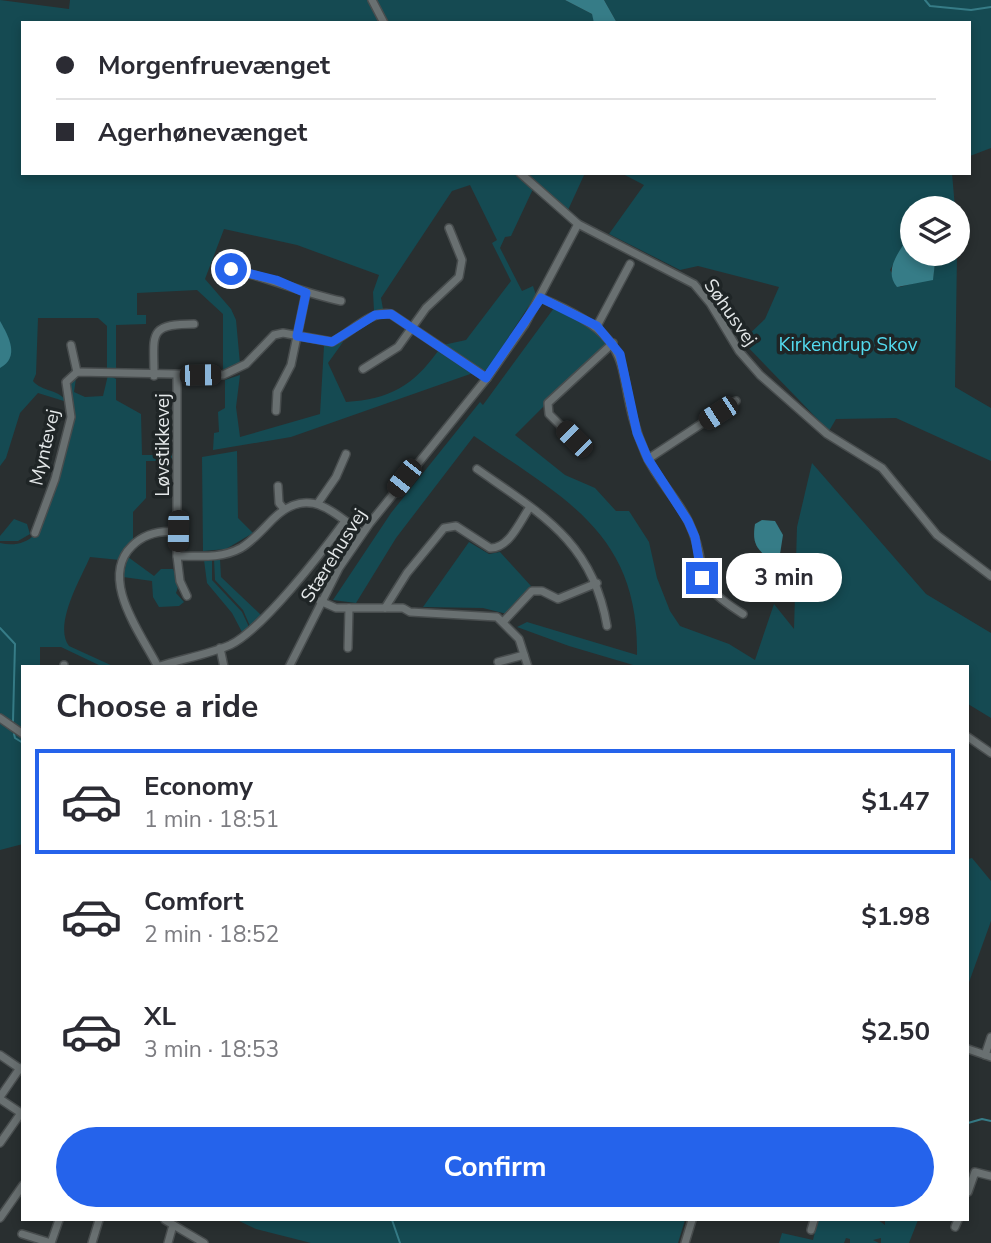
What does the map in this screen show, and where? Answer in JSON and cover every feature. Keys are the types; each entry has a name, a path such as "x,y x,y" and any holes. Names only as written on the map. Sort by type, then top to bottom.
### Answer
{"street":[{"path":"372,0 383,21"},
{"name":"Søhusvej","path":"522,175 578,224 694,284 710,303 739,351 760,375 827,434 882,468 937,536 991,576"},
{"name":"Stærehusvej","path":"290,665 320,601 362,533 486,378 541,298 578,224"},
{"path":"363,369 398,347 411,328 459,277 463,260 449,228"},
{"path":"597,326 630,264"},
{"path":"231,269 341,301"},
{"path":"276,411 277,392 291,365 306,293"},
{"path":"541,298 597,326 613,343 624,367 637,433 648,459 688,521 705,583 716,598 743,614"},
{"path":"77,372 177,376 233,372 246,364 274,335 332,342 375,315 384,313 486,378"},
{"path":"154,376 154,340 160,328 166,324 194,324"},
{"path":"574,439 549,414 548,403 613,343"},
{"name":"Myntevej","path":"35,533 55,479 71,417 66,382 77,372 71,345"},
{"name":"Løvstikkevej","path":"177,376 177,556 180,581 187,596"},
{"path":"648,459 736,401"},
{"path":"318,503 336,477 346,454"},
{"path":"477,469 562,531 597,583 607,626"},
{"path":"278,486 279,503 284,509"},
{"path":"177,556 213,556 241,548 284,509 298,503 318,503 362,533"},
{"path":"386,608 407,573 444,528 456,526 495,549 504,545 530,506"},
{"path":"165,665 232,644 251,629 313,565 345,521"},
{"path":"157,665 124,600 120,574 122,562 134,543 158,532 178,531"},
{"path":"504,621 532,591 542,591 558,599 597,583"},
{"path":"320,601 336,608 484,614 504,621 519,639 527,665"},
{"path":"348,648 349,608"},
{"path":"220,648 224,665"},
{"path":"498,662 524,655"},
{"path":"0,718 21,733"},
{"path":"969,738 991,752"},
{"path":"969,1049 988,1056 991,1037"},
{"path":"0,1055 21,1069 0,1098 21,1113 0,1143"},
{"path":"969,1189 975,1172 991,1177"},
{"path":"0,1218 21,1188"},
{"path":"22,1234 51,1243 59,1221"},
{"path":"92,1243 99,1221"},
{"path":"167,1221 204,1243"},
{"path":"685,1243 692,1221"},
{"path":"811,1230 814,1221"},
{"path":"168,1243 173,1225"}],"green space":[{"path":"0,0 69,9 70,0 369,0 381,21 21,21 21,175 516,175 533,189 511,236 505,237 500,248 522,291 533,286 536,295 487,370 481,370 443,345 466,340 511,281 492,243 497,240 470,185 452,191 381,298 383,309 374,311 373,292 379,275 297,245 224,229 205,279 231,309 236,320 240,364 223,370 223,314 197,290 137,293 137,315 146,315 146,324 116,325 116,370 107,368 107,326 98,318 38,318 36,374 33,381 60,395 67,402 38,393 20,413 6,458 0,466"},
{"path":"376,0 565,0 592,14 595,21 388,21"},
{"path":"604,0 991,0 991,148 971,156 971,21 616,21"},
{"path":"529,175 584,175 568,210"},
{"name":"Kirkendrup Skov","path":"625,175 952,175 954,196 900,196 900,253 890,270 900,287 933,278 934,266 957,266 955,387 991,408 991,461 896,418 836,419 829,431 742,341 765,319 779,287 698,266 680,270 609,234 644,185"},
{"path":"554,308 592,329 608,342 515,435 565,475 595,488 616,511 629,511 649,542 657,578 670,611 680,626 729,644 755,660 774,604 794,629 797,527 812,463 926,594 991,633 991,718 969,705 969,665 633,665 517,627 527,622 637,655 634,613 625,578 610,548 590,523 565,500 474,436 396,538 356,603 333,600 391,513 480,402 483,405"},
{"path":"343,342 328,363 346,402 375,398 399,389 410,382 438,351 473,373 291,437 213,450 214,433 219,432 218,412 225,408 225,380 240,375 236,407 240,437 320,414 324,346"},
{"path":"108,375 116,379 116,400 141,414 142,455 174,455 174,461 146,461 146,498 133,512 133,540 120,560 90,557 66,614 65,637 69,646 111,665 99,665 61,647 40,647 40,665 21,665 21,845 0,850 0,543 14,544 28,540 41,525 58,476 71,424 71,382 76,378 74,392 85,397 103,396"},
{"path":"237,451 238,518 253,533 226,549 203,551 202,457"},
{"path":"14,519 27,524 30,534 18,541 0,541 0,536"},
{"path":"469,542 489,554 500,552 531,586 507,614 483,608 423,607"},
{"path":"128,557 154,576 161,569 173,569 179,584 176,593 184,602 179,606 159,607 153,597 152,581 123,577"},
{"path":"212,559 212,580 242,612 249,627 242,632 232,613 207,583 204,560"},
{"path":"214,559 220,559 221,577 261,615 250,626 243,610 215,580"},
{"path":"972,858 991,881 991,921 969,982 969,859"},
{"path":"239,1221 685,1221 678,1243 311,1243 256,1229"},
{"path":"818,1221 879,1221 885,1225 885,1221 918,1221 909,1243 881,1243 881,1238 873,1240 879,1243 850,1243 850,1239 846,1238 844,1243 779,1243 782,1233 813,1240"}],"shaded area":[{"path":"565,0 604,0 616,21 594,21 592,14"},
{"path":"899,252 900,266 935,266 933,280 897,287 892,273"},
{"path":"0,321 9,340 11,353 10,358 0,368"},
{"path":"762,520 775,521 783,535 780,554 772,560 762,553 755,541 755,524"}],"waterway":[{"path":"925,0 930,6 971,10 991,7"},
{"path":"0,628 15,644 13,721"},
{"path":"14,734 21,742"},
{"path":"969,1123 982,1119 991,1121"},
{"path":"392,1221 400,1243"}],"route":[{"path":"231,269 276,280 306,293 297,336 332,342 379,313 391,314 486,378 541,298 597,326 620,354 637,433 648,459 688,521 695,537 702,578"}]}
